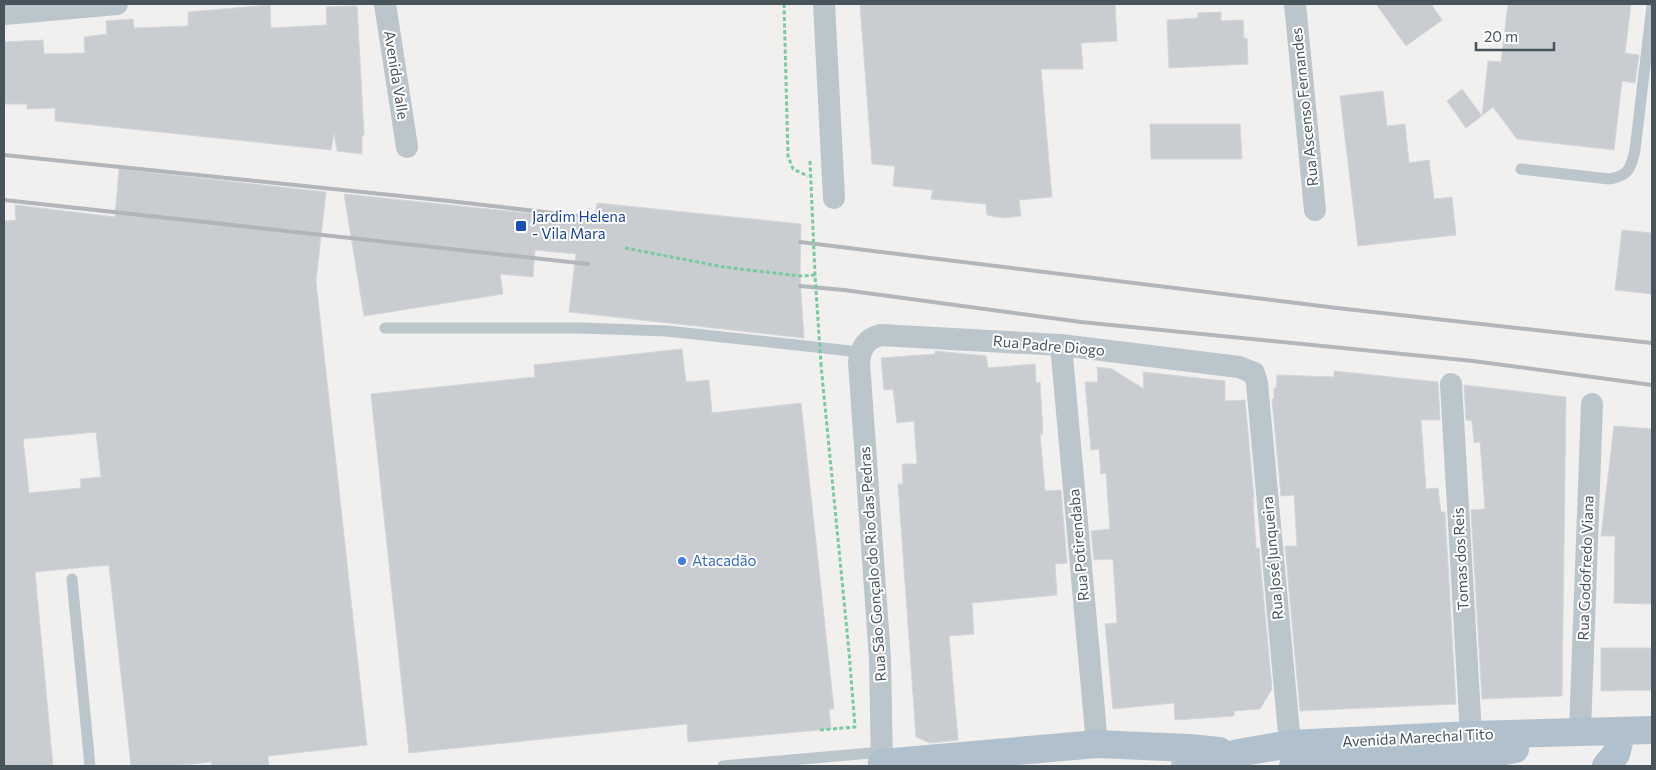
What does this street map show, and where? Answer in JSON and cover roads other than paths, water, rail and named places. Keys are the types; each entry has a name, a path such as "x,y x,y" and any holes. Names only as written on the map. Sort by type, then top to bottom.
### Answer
{"main road":[{"name":"Avenida Marechal Tito","path":"1185,766 1238,752 1292,755 1471,735 1652,730"},
{"path":"1606,766 1616,754 1622,731"},
{"path":"1292,755 1505,751 1569,732"},
{"path":"882,760 1097,744 1238,752"}],"street":[{"path":"4,14 118,4"},
{"name":"Avenida Valle","path":"385,4 407,147"},
{"path":"824,4 833,191"},
{"name":"Rua Ascenso Fernandes","path":"1295,4 1315,210"},
{"name":"Rua Padre Diogo","path":"860,357 864,344 871,338 881,335 1061,345 1239,367 1254,373"},
{"name":"Rua Potirendaba","path":"1061,345 1097,744"},
{"name":"Rua São Gonçalo do Rio das Pedras","path":"860,357 880,659 882,760"},
{"name":"Rua José Junqueira","path":"1254,373 1258,393 1292,755"},
{"name":"Tomas dos Reis","path":"1451,384 1471,735"},
{"name":"Rua Godofredo Viana","path":"1569,732 1592,404"}],"lane":[{"path":"1520,169 1609,179 1619,178 1628,172 1633,162 1647,93 1652,6"},
{"path":"385,328 581,328 667,331 860,357"},
{"path":"72,579 90,766"},
{"path":"723,766 882,760"}],"railway":[{"path":"4,155 595,218"},
{"path":"4,200 588,264"},
{"path":"800,242 1337,308 1652,343"},
{"path":"800,286 844,290 1081,322 1473,361 1652,385"}],"place":[{"name":"Jardim Helena - Vila Mara","path":"521,226"},
{"name":"Atacadão","path":"682,561"}]}
